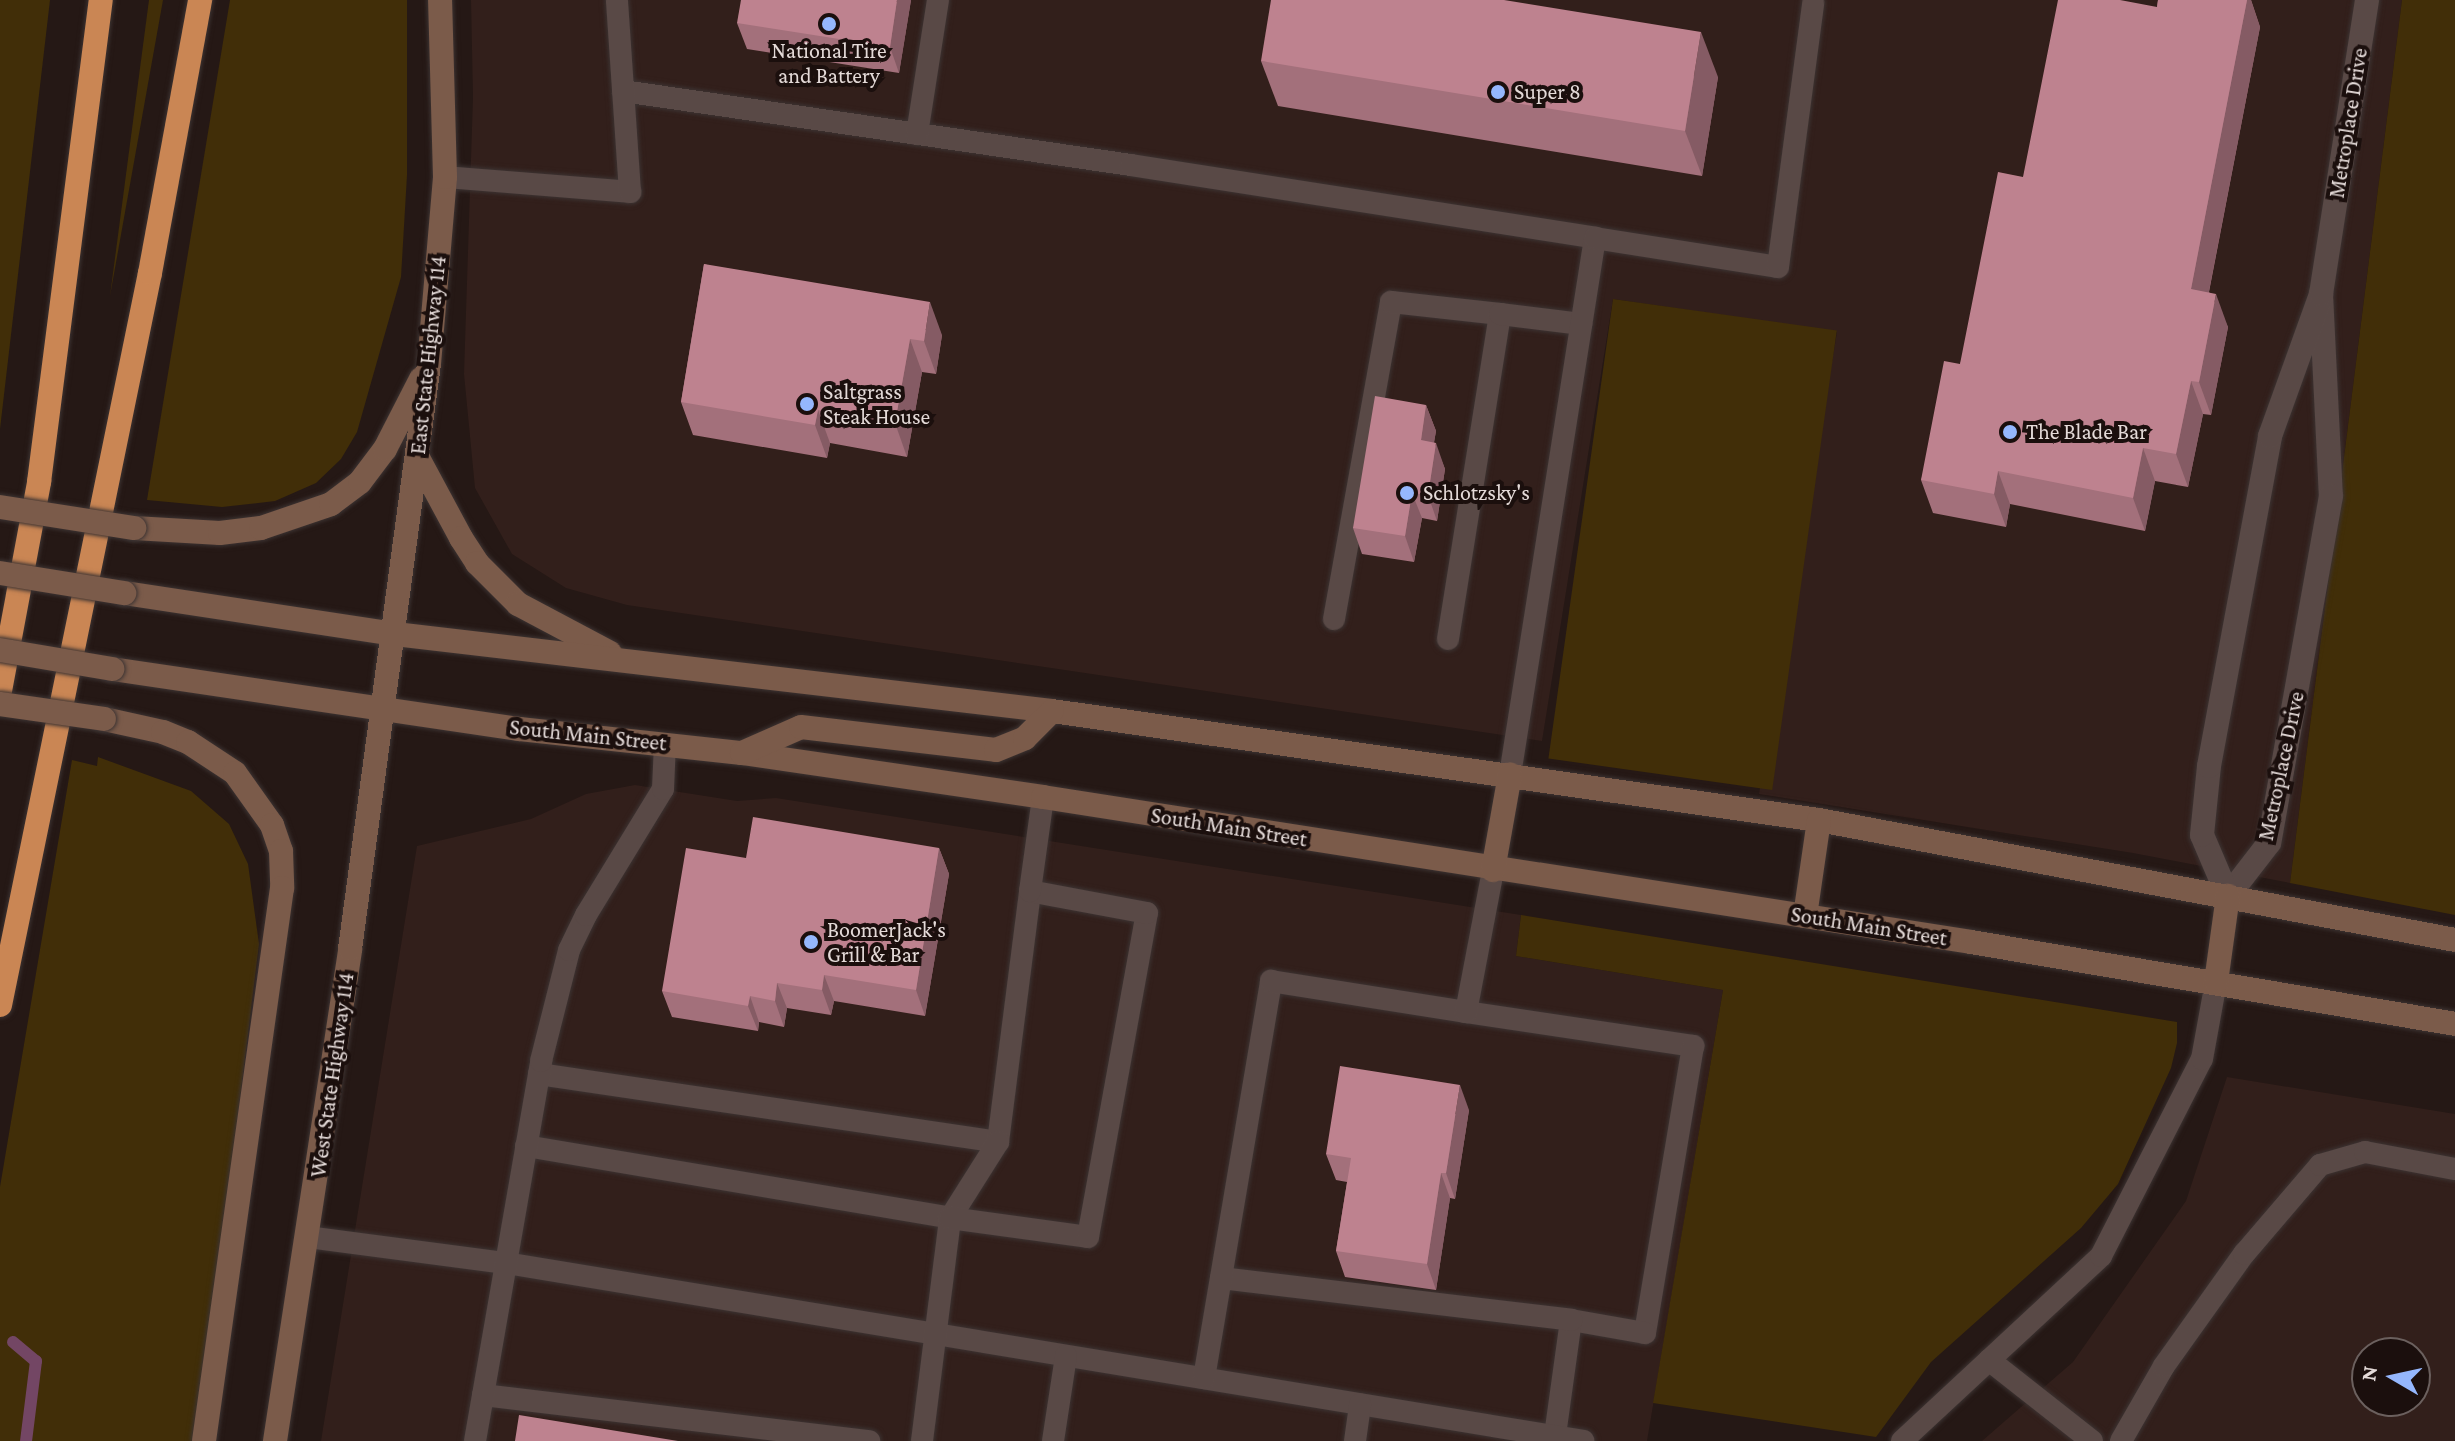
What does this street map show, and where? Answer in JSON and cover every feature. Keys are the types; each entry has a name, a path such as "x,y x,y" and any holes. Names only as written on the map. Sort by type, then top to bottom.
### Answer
{"highway":[{"path":"0,691 39,482 101,0"},
{"path":"0,1005 150,273 200,0"}],"main road":[{"name":"East State Highway 114","path":"383,709 429,364 445,177 440,0"},
{"path":"0,507 134,528 220,533 295,519 331,504 360,482 385,449 429,364"},
{"path":"418,458 477,563 518,604 623,659"},
{"path":"0,573 395,634 1052,711 1819,820 2455,940"},
{"name":"South Main Street","path":"0,650 383,709 742,753 1043,797 2216,982 2455,1024"},
{"path":"0,704 104,719 163,732 188,742 235,773 272,825 281,851 282,888 204,1441"},
{"name":"West State Highway 114","path":"275,1441 308,1237 383,709"},
{"path":"742,753 801,727 996,750 1025,738 1052,711"},
{"path":"1493,870 1510,775"},
{"path":"1805,916 1819,820"},
{"path":"2216,982 2228,896"}],"street":[{"name":"Metroplace Drive","path":"2321,294 2331,496 2269,843 2228,896 2202,835 2209,766 2270,436 2321,294 2367,0"}],"lane":[{"path":"445,177 630,192 617,0"},
{"path":"917,134 938,0"},
{"path":"623,91 1778,267 1807,1"},
{"path":"1510,775 1595,238"},
{"path":"1334,619 1391,302 1581,324"},
{"path":"1448,639 1500,314"},
{"path":"475,1441 539,1074 569,950 586,915 663,789 665,744"},
{"path":"922,1441 950,1218 998,1142 1043,797"},
{"path":"1466,1012 1493,870"},
{"path":"526,1146 950,1218 1088,1237 1147,913 1030,891"},
{"path":"1204,1378 1271,981 1693,1046 1645,1333 1571,1320 1221,1278"},
{"path":"1902,1441 2101,1256 2202,1059 2216,982"},
{"path":"539,1074 998,1142"},
{"path":"2121,1441 2164,1366 2235,1266 2320,1165 2365,1152 2455,1169"},
{"path":"308,1237 506,1263 1583,1441"},
{"path":"1555,1436 1571,1320"},
{"path":"1053,1441 1066,1356"},
{"path":"1989,1360 2092,1441"},
{"path":"483,1395 803,1437 869,1441"},
{"path":"1355,1441 1360,1404"}],"shaded area":[{"path":"0,0 50,0 0,429"},
{"path":"149,0 163,0 110,296"},
{"path":"230,0 407,0 407,175 401,277 357,432 341,459 316,483 275,501 222,507 147,500"},
{"path":"471,0 2402,0 2290,883 2133,853 1759,794 1837,332 1613,299 1542,741 627,605 566,588 512,554 475,488 464,374 473,97"},
{"path":"2402,0 2455,0 2455,915 2290,883"},
{"path":"1613,299 1837,330 1772,790 1548,758"},
{"path":"98,757 191,791 229,824 248,864 259,944 229,1188 192,1441 0,1441 0,1187 72,760 97,766"},
{"path":"635,785 737,801 776,798 1521,915 1516,956 1723,990 1647,1441 321,1441 417,846 531,819 586,794"},
{"path":"1521,915 2177,1022 2177,1043 2171,1068 2118,1184 2081,1228 1931,1362 1876,1437 1653,1403 1723,990 1516,956"},
{"path":"2227,1077 2455,1114 2455,1441 1982,1441 2073,1362 2186,1201"}],"building":[{"path":"741,0 897,0 890,47 737,23"},
{"path":"1271,0 1504,0 1701,32 1685,131 1261,61"},
{"path":"2058,0 2120,0 2157,7 2158,0 2247,0 2191,289 2216,294 2199,382 2191,381 2176,454 2143,448 2133,498 1998,471 1994,494 1921,480 1944,361 1960,364 1998,172 2023,177"},
{"name":"Saltgrass Steak House","path":"704,264 930,302 924,341 910,339 895,423 818,410 815,425 681,402"},
{"name":"Schlotzsky's","path":"1375,396 1426,405 1421,440 1436,443 1428,495 1412,493 1405,536 1353,528"},
{"name":"BoomerJack's Grill & Bar","path":"753,817 939,848 916,990 824,975 822,990 777,983 775,1001 750,996 748,1006 662,991 686,848 746,858"},
{"path":"1340,1066 1460,1085 1446,1173 1441,1173 1427,1264 1336,1251 1351,1158 1326,1154"},
{"path":"519,1415 678,1441 515,1441"}],"waterway":[{"path":"13,1342 36,1361 26,1441"}],"place":[{"name":"National Tire and Battery","path":"829,24"},
{"name":"Super 8","path":"1498,92"},
{"name":"Saltgrass Steak House","path":"807,404"},
{"name":"The Blade Bar","path":"2010,432"},
{"name":"Schlotzsky's","path":"1407,493"},
{"name":"BoomerJack's Grill & Bar","path":"811,942"}]}
